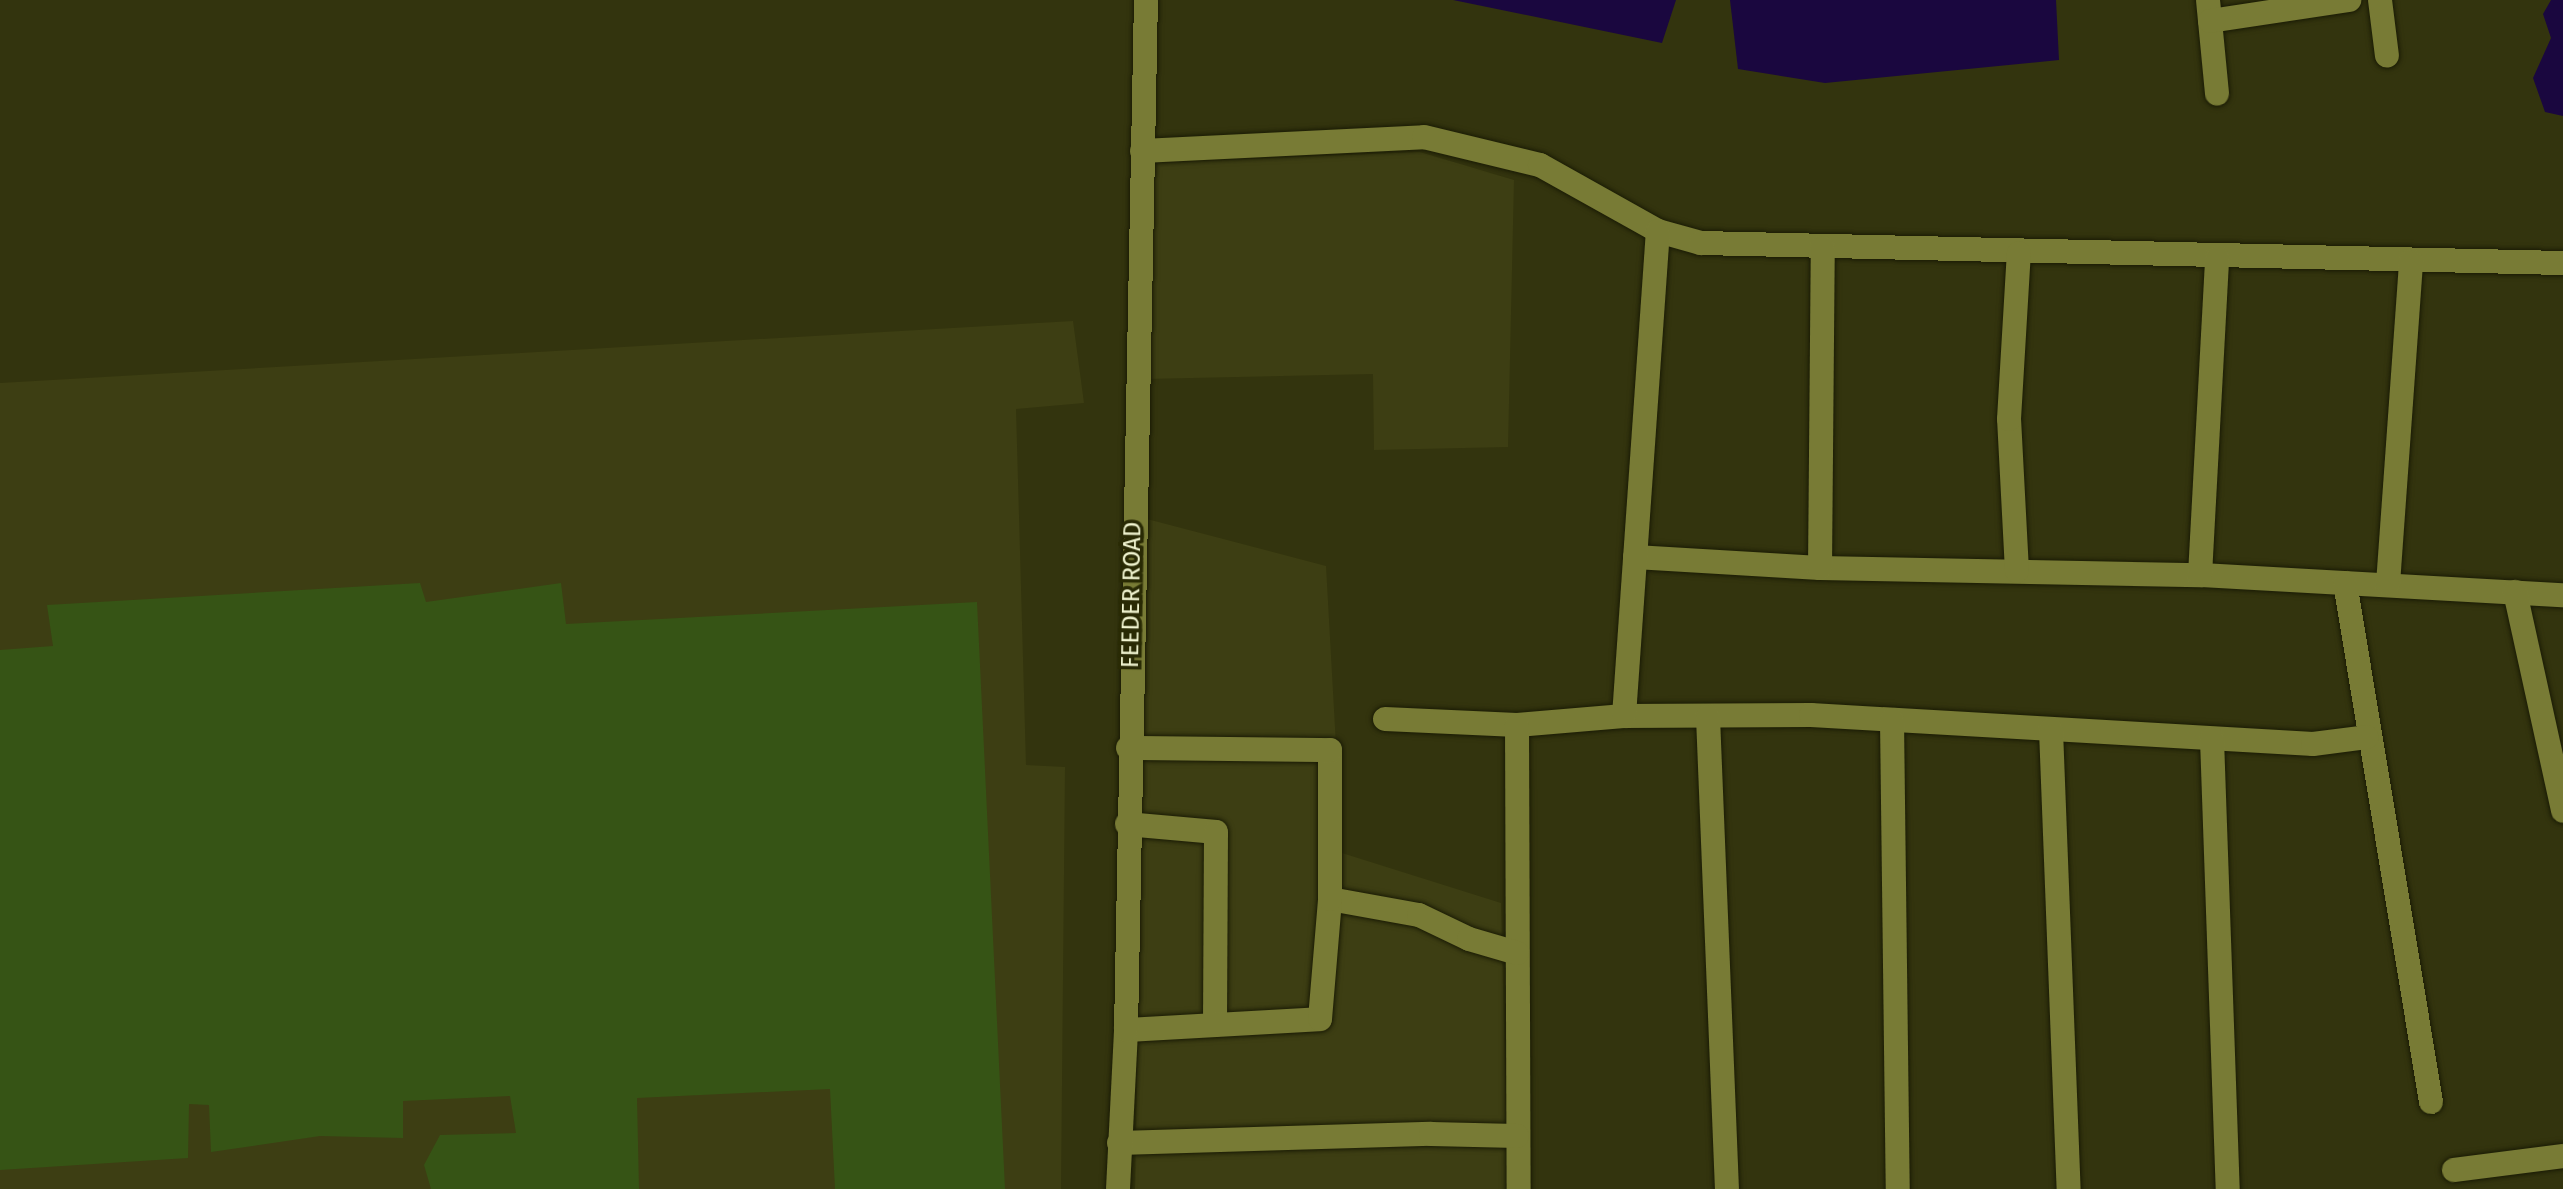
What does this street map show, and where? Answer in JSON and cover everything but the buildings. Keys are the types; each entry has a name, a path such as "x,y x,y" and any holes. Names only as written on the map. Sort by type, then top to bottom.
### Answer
{"street":[{"name":"FEEDER ROAD","path":"1118,1189 1126,1030 1128,748 1146,0"},
{"path":"2217,94 2209,10 2349,0"},
{"path":"2380,0 2387,56"},
{"path":"1142,151 1424,137 1540,165 1658,231 1701,243 2217,258 2563,263"},
{"path":"1624,716 1658,231"},
{"path":"1820,568 1823,248"},
{"path":"2017,571 2009,419 2019,253"},
{"path":"2200,575 2217,258"},
{"path":"2388,584 2411,262"},
{"path":"1635,557 1820,568 2200,575 2563,595"},
{"path":"2345,583 2367,737 2431,1102"},
{"path":"2515,592 2563,811"},
{"path":"1385,719 1517,725 1624,716 1892,720 2313,744 2367,737"},
{"path":"1708,717 1727,1189"},
{"path":"1892,720 1898,1189"},
{"path":"1517,725 1519,1189"},
{"path":"2051,730 2069,1189"},
{"path":"2212,739 2228,1189"},
{"path":"1126,1030 1320,1019 1330,899 1330,750 1128,748"},
{"path":"1127,824 1216,832 1215,1025"},
{"path":"1330,899 1419,915 1469,939 1517,953"},
{"path":"1119,1143 1431,1134 1517,1136"},
{"path":"2454,1170 2563,1156"}],"shaded area":[{"path":"1453,0 1676,0 1662,43"},
{"path":"1730,0 2056,0 2059,60 1825,83 1738,69"},
{"path":"2551,0 2563,0 2563,116 2545,112 2533,78 2551,38 2543,14"},
{"path":"1420,152 1514,180 1508,447 1374,450 1373,374 1145,379 1150,163"},
{"path":"1073,321 1084,403 1016,409 1026,765 1065,767 1061,1189 0,1189 0,383"},
{"path":"1147,519 1326,566 1342,853 1501,903 1508,1189 1135,1189"}]}
